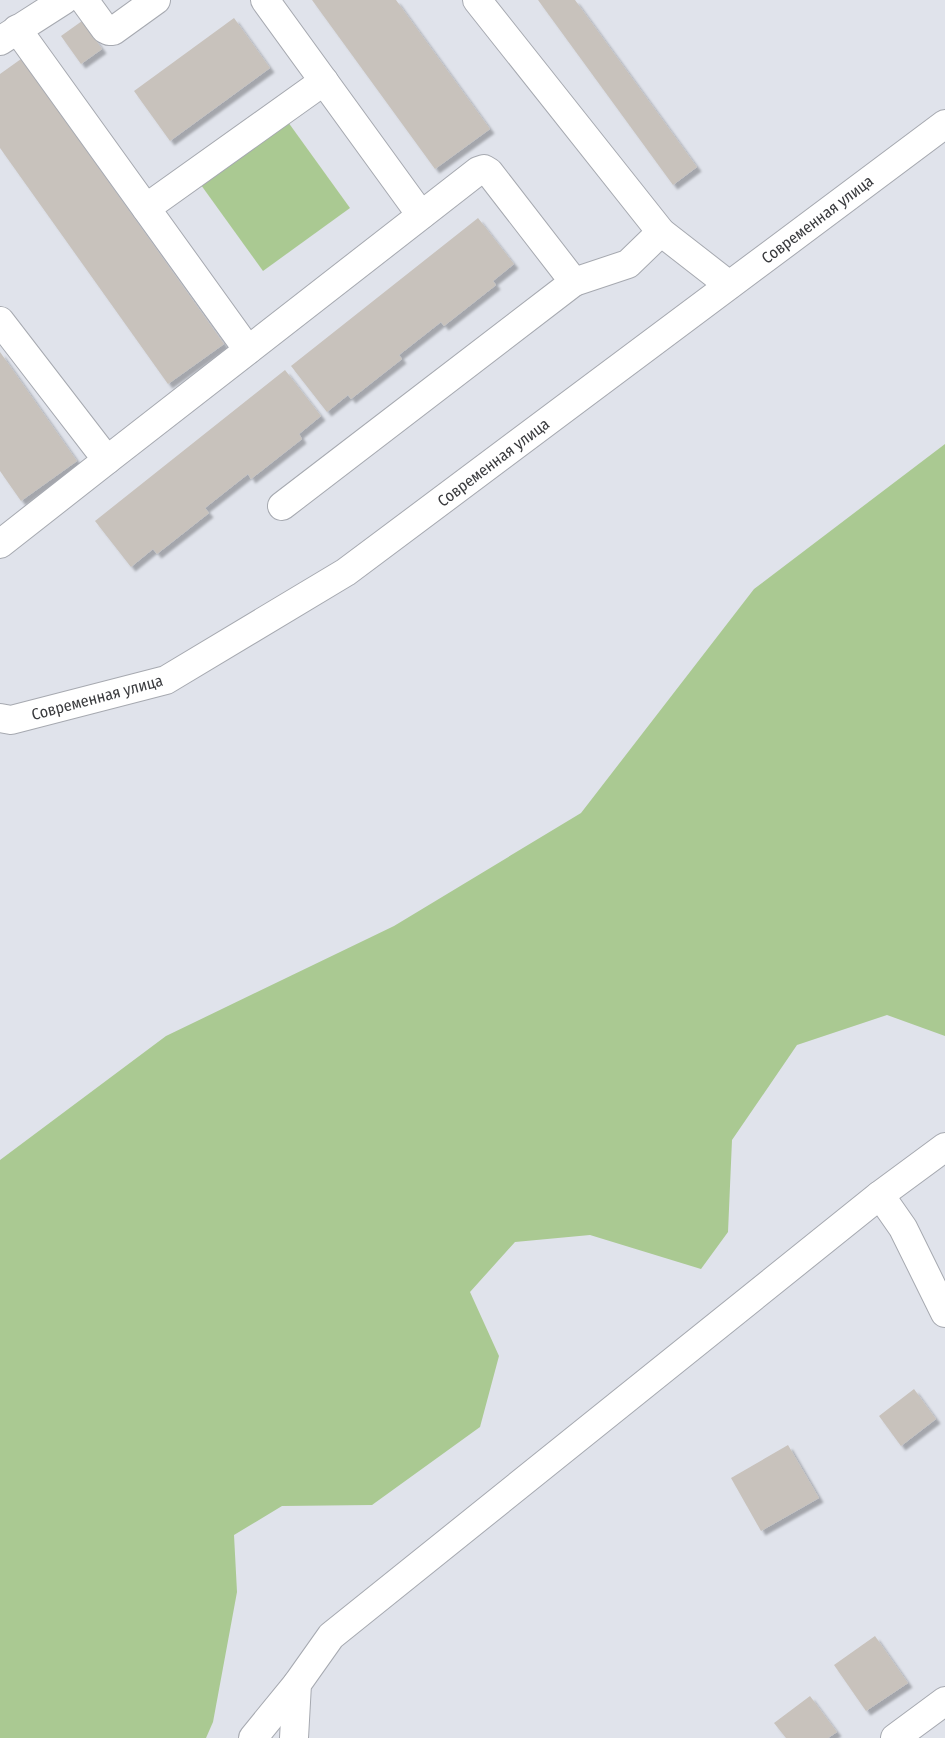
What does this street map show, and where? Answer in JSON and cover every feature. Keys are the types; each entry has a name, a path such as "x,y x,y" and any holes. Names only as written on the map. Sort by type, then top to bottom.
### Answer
{"street":[{"path":"64,0 8,35 146,208 248,350"},
{"path":"84,0 109,32 156,0"},
{"path":"265,0 421,215"},
{"path":"477,0 661,232 729,285"},
{"path":"146,208 324,81"},
{"name":"Современная улица","path":"0,718 11,720 166,680 346,572 945,124"},
{"path":"0,544 478,171 484,169 489,172 574,282"},
{"path":"282,506 574,282 628,264 661,232"},
{"path":"0,321 107,460"},
{"path":"253,1738 297,1684 331,1636 880,1195 945,1147"},
{"path":"880,1195 903,1228 945,1314"},
{"path":"294,1738 297,1684"},
{"path":"895,1738 945,1701"}],"green space":[{"path":"288,122 350,208 263,271 201,185"},
{"path":"945,444 945,1036 887,1015 797,1045 732,1140 728,1232 701,1269 590,1235 515,1242 470,1292 499,1356 480,1427 372,1505 282,1506 234,1535 237,1592 213,1722 206,1738 0,1738 0,1160 166,1036 394,926 581,813 754,589"}],"building":[{"path":"312,0 396,0 490,129 435,169"},
{"path":"538,0 575,0 697,167 673,185"},
{"path":"234,18 270,68 170,141 134,91"},
{"path":"82,21 102,49 81,64 61,36"},
{"path":"21,59 224,344 168,384 0,148 0,74"},
{"path":"478,218 514,264 493,281 496,285 444,326 441,322 399,355 402,359 351,399 348,395 327,412 291,366"},
{"path":"0,352 77,461 21,501 0,471"},
{"path":"285,370 321,416 299,434 302,439 251,479 248,474 205,508 209,513 157,554 153,549 131,567 95,521"},
{"path":"914,1389 936,1419 901,1446 879,1416"},
{"path":"788,1445 819,1498 761,1531 731,1478"},
{"path":"875,1636 908,1683 866,1711 834,1665"},
{"path":"810,1696 837,1732 828,1738 786,1738 774,1723"}]}
